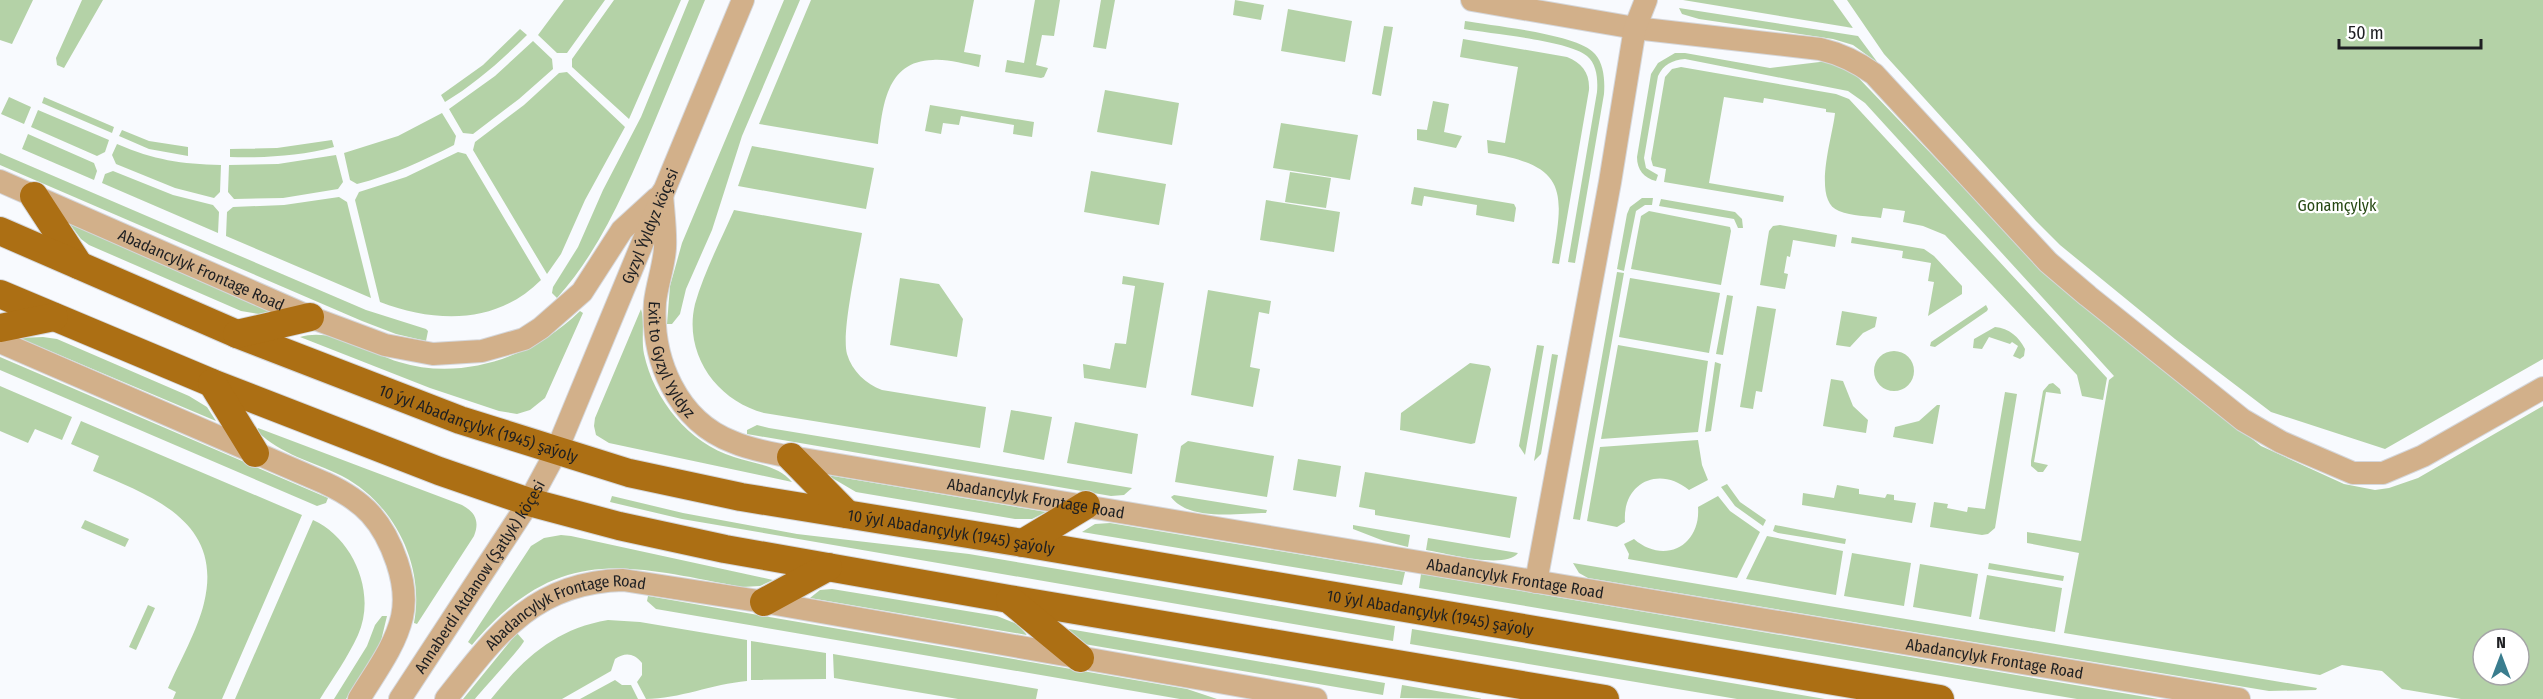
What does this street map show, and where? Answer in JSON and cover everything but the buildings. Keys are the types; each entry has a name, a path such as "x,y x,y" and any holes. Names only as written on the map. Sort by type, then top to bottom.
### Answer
{"main road":[{"path":"34,196 79,265"},
{"name":"10 ýyl Abadançylyk (1945) şaýoly","path":"0,231 237,334 460,420 556,452 629,473 741,497 1940,699"},
{"path":"0,294 212,383 439,471 529,502 643,531 1009,599 1605,699"},
{"path":"0,328 54,317"},
{"path":"237,334 310,317"},
{"path":"212,383 255,453"},
{"path":"791,457 847,514"},
{"path":"1023,543 1086,505"},
{"path":"764,602 828,567"},
{"path":"1009,599 1080,658"}],"street":[{"name":"Gyzyl Ýyldyz köçesi","path":"556,452 743,0"},
{"path":"1473,0 1635,28 1820,49 1839,53 1856,61 1874,74 2049,262 2088,296 2243,420 2281,442 2335,467 2368,475 2398,467 2423,456 2543,388"},
{"path":"1536,582 1610,182 1635,28 1646,0"},
{"name":"Abadancylyk Frontage Road","path":"0,181 310,317 385,345 433,354 482,351 524,339 560,314 582,292 622,230 662,192"},
{"name":"Exit to Gyzyl Yyldyz","path":"662,192 665,248 655,303 658,348 664,369 684,407 700,423 732,442 791,457"},
{"path":"0,342 344,491 373,515 382,526 391,544 403,586 402,619 390,647 359,699"},
{"name":"Annaberdi Atdanow (Şatlyk) köçesi","path":"400,699 529,502 556,452"},
{"name":"Abadancylyk Frontage Road","path":"791,457 2239,699"},
{"name":"Abadancylyk Frontage Road","path":"446,699 479,655 507,625 539,602 571,587 603,581 633,581 764,602 1316,699"}],"green space":[{"path":"0,0 33,0 12,44 0,40"},
{"path":"82,0 103,0 64,68 57,65 56,58"},
{"path":"564,0 605,0 567,53 557,53 538,35"},
{"path":"614,0 681,0 629,119 572,67 572,59"},
{"path":"689,0 705,0 634,169 601,237 573,279 557,298 552,293 553,287 578,247 603,190 641,117"},
{"path":"784,0 800,0 742,136 712,230 686,289 680,314 672,324 667,324 670,286 682,243"},
{"path":"811,0 974,0 964,52 981,55 979,67 933,60 917,62 905,68 889,89 878,144 759,124"},
{"path":"1035,0 1060,0 1054,36 1042,35 1036,65 1048,68 1044,77 1041,78 1005,72 1007,60 1024,63"},
{"path":"1101,0 1115,0 1106,49 1093,47"},
{"path":"1235,0 1264,5 1261,20 1233,15"},
{"path":"1683,0 1833,0 1853,28"},
{"name":"Gonamçylyk","path":"1847,0 2543,0 2543,359 2385,449 2271,412 2175,339 2060,245 1884,54"},
{"path":"1679,8 1858,36 1878,63 1853,45 1833,39 1699,19 1682,14"},
{"path":"1288,9 1352,21 1345,62 1281,51"},
{"path":"1465,21 1534,32 1572,41 1595,54 1600,63 1604,78 1604,94 1575,263 1568,262 1597,92 1597,77 1593,63 1577,50 1564,46 1528,38 1464,29"},
{"path":"1384,26 1393,27 1381,96 1372,94"},
{"path":"520,29 527,35 518,44 478,79 445,102 441,95 483,65"},
{"path":"1463,39 1567,57 1584,69 1589,90 1559,264 1552,263 1558,218 1555,186 1547,175 1534,166 1488,153 1487,140 1505,143 1518,67 1460,57"},
{"path":"533,41 552,59 553,69 519,99 473,134 463,133 449,109 495,76"},
{"path":"1675,53 1770,68 1828,61 1849,68 2053,281 2261,446 2344,484 2375,490 2389,488 2418,478 2543,406 2543,699 2461,699 2402,689 2382,671 2342,665 2320,675 2064,633 2079,553 2027,543 2027,532 2081,541 2109,380 2114,376 1865,103 1848,91 1685,59 1672,62 1662,69 1658,76 1644,158 1646,168 1658,175 1656,181 1642,173 1637,162 1651,74 1658,63"},
{"path":"1681,67 1836,94 1849,99 2107,378 2103,400 2082,396 2077,375 1945,235 1923,226 1903,222 1905,211 1883,208 1881,218 1844,213 1831,205 1826,195 1825,182 1835,113 1826,112 1826,109 1764,98 1763,103 1724,97 1709,183 1784,196 1783,202 1664,182 1666,169 1653,166 1651,159 1665,77 1672,69"},
{"path":"567,72 625,127 585,200 561,254 547,274 473,150 475,142 524,105 559,73"},
{"path":"1105,90 1179,103 1172,145 1097,132"},
{"path":"9,97 31,107 24,124 1,114"},
{"path":"44,97 114,127 112,133 42,103"},
{"path":"1433,101 1449,104 1444,132 1462,136 1456,148 1417,140 1417,129 1427,130"},
{"path":"930,105 1034,122 1032,137 1013,134 1014,125 961,116 959,125 943,123 941,134 925,131"},
{"path":"38,110 109,140 105,152 97,156 31,127"},
{"path":"442,113 456,136 454,145 383,176 357,184 350,180 344,153 398,136"},
{"path":"1281,123 1358,135 1350,180 1273,168"},
{"path":"122,130 149,141 188,147 188,156 149,149 119,136"},
{"path":"28,134 94,163 97,171 94,180 22,149"},
{"path":"332,140 334,147 308,152 269,157 230,157 230,149 277,148"},
{"path":"117,144 168,160 221,165 220,192 214,198 175,188 116,164 112,155"},
{"path":"752,146 874,168 866,209 738,186"},
{"path":"458,152 466,154 541,280 523,295 505,305 465,316 422,314 380,302 355,200 359,192 406,177"},
{"path":"0,153 366,310 426,329 428,331 426,341 396,334 362,321 0,165"},
{"path":"336,155 343,182 338,189 283,198 234,199 228,192 229,165 278,164"},
{"path":"113,171 173,195 213,205 219,212 218,233 102,183 105,174"},
{"path":"1091,171 1166,184 1159,225 1084,212"},
{"path":"1290,172 1331,178 1326,208 1285,202"},
{"path":"1414,187 1514,204 1516,208 1514,222 1476,215 1477,205 1424,196 1422,206 1411,204"},
{"path":"339,197 347,202 371,298 226,236 227,212 233,207 284,205"},
{"path":"1642,198 1653,198 1652,205 1645,205 1636,211 1624,271 1617,269 1627,214 1630,207"},
{"path":"1661,199 1735,212 1742,219 1743,228 1738,228 1734,219 1659,206"},
{"path":"1266,200 1340,212 1334,252 1260,240"},
{"path":"734,210 862,233 846,329 847,354 852,366 870,384 882,390 986,407 980,448 764,413 747,407 718,386 707,373 699,357 694,340 693,323 695,304 703,280"},
{"path":"1649,211 1730,227 1721,285 1631,269 1641,216"},
{"path":"69,223 272,311 259,314 241,311 89,245 81,239"},
{"path":"1780,225 1837,235 1835,247 1793,240 1784,273 1788,274 1785,289 1760,285 1769,231 1773,226"},
{"path":"1852,237 1924,249 1934,256 1962,286 1962,294 1928,316 1934,282 1928,281 1931,263 1902,258 1903,251 1851,243"},
{"path":"1617,272 1624,273 1580,520 1573,519"},
{"path":"1123,276 1164,283 1146,388 1084,378 1083,364 1110,369 1115,343 1126,344 1135,286 1122,284"},
{"path":"900,278 939,284 963,319 957,357 890,345"},
{"path":"1630,278 1720,293 1709,353 1619,337"},
{"path":"1208,290 1271,301 1269,314 1259,312 1250,367 1260,369 1253,407 1191,395"},
{"path":"1727,295 1733,296 1723,355 1716,354"},
{"path":"1986,305 1987,311 1935,347 1930,346 1931,342"},
{"path":"1757,306 1776,309 1762,392 1756,391 1753,409 1740,407"},
{"path":"641,309 643,349 649,371 656,388 676,418 702,441 718,450 773,468 792,482 609,443 596,435 595,418"},
{"path":"580,311 583,313 545,398 530,410 517,414 499,411 430,388 300,337 325,335 338,338 399,362 423,367 448,369 472,367 496,361 541,341"},
{"path":"1842,311 1877,317 1875,327 1863,333 1850,347 1836,345"},
{"path":"1995,327 2005,329 2017,337 2025,349 2024,356 2020,359 2013,356 2018,346 2012,342 2010,344 1989,337 1982,349 1973,348 1974,339"},
{"path":"19,338 57,339 189,396 207,407 216,421"},
{"path":"1537,345 1544,346 1525,455 1519,446"},
{"path":"1618,345 1708,361 1698,432 1601,439"},
{"path":"1894,351 1902,352 1908,357 1913,363 1913,379 1908,385 1902,390 1894,391 1886,390 1880,385 1875,379 1874,371 1875,363 1880,357 1886,352"},
{"path":"1552,354 1558,355 1541,454 1534,461"},
{"path":"0,357 328,498 326,503 317,506 0,370"},
{"path":"1715,362 1721,364 1711,431 1705,432"},
{"path":"1470,363 1489,366 1491,369 1475,443 1400,430 1401,413"},
{"path":"1831,379 1843,381 1853,406 1868,420 1866,433 1823,426"},
{"path":"2053,383 2060,389 2061,394 2046,392 2034,462 2048,465 2043,472 2038,472 2031,466 2031,461 2043,391"},
{"path":"0,386 72,417 62,440 35,429 28,443 0,431"},
{"path":"2005,392 2017,394 1995,528 1988,534 1982,535 1930,527 1934,502 1948,504 1947,508 1967,512 1968,507 1985,509"},
{"path":"1937,405 1940,405 1933,444 1893,437 1895,427 1919,421"},
{"path":"1011,410 1052,417 1044,460 1003,452"},
{"path":"81,421 302,515 222,699 173,699 176,692 168,688 193,635 204,603 207,575 203,551 193,532 178,516 159,502 93,471 99,456 71,444"},
{"path":"1075,422 1138,434 1132,474 1067,463"},
{"path":"757,425 1132,488 1124,495 1111,496 747,434 747,430"},
{"path":"258,428 462,505 473,514 476,521 474,536 417,624 414,623 415,579 410,558 391,519 377,502 360,488 342,476 276,446 257,431"},
{"path":"1698,440 1702,465 1708,480 1689,490 1666,479 1645,482 1636,488 1630,497 1625,522 1617,527 1587,521 1600,447"},
{"path":"1188,441 1274,456 1267,497 1175,482 1181,446"},
{"path":"1298,459 1341,466 1336,497 1293,490"},
{"path":"1365,472 1517,497 1510,538 1375,515 1375,510 1359,507"},
{"path":"827,475 1046,512 1032,519 1015,519 856,492"},
{"path":"1727,484 1740,502 1766,520 1763,526 1735,506 1721,487"},
{"path":"1837,485 1859,489 1859,494 1885,498 1887,494 1894,495 1894,500 1916,503 1912,523 1802,505 1803,493 1834,498"},
{"path":"1174,495 1267,510 1266,513 1229,515 1202,513 1179,505 1171,497"},
{"path":"612,496 683,513 797,534 969,554 1395,626 1393,641 682,519 610,502"},
{"path":"1718,496 1730,511 1760,532 1737,578 1628,559 1629,554 1624,544 1634,539 1645,547 1668,551 1687,541 1697,521 1698,507"},
{"path":"85,520 129,539 125,547 81,528"},
{"path":"313,520 327,528 340,540 358,569 365,602 358,635 320,699 235,699"},
{"path":"1110,523 1405,572 1402,585 1082,532 1095,524"},
{"path":"1353,525 1410,535 1408,547 1353,529"},
{"path":"1775,525 1846,539 1845,544 1778,533 1773,531"},
{"path":"561,535 773,580 760,586 742,587 663,572 628,569 596,570 565,576 534,590 504,612 472,645 468,642 531,546 544,538"},
{"path":"1767,536 1843,551 1836,595 1746,579"},
{"path":"1428,538 1518,553 1511,558 1501,560 1460,557 1426,550"},
{"path":"1852,553 1911,563 1904,606 1844,596"},
{"path":"1573,563 2317,688 2316,690 2269,691 1588,578 1579,573"},
{"path":"1989,563 2064,576 2063,581 1988,569"},
{"path":"1920,564 1978,574 1971,617 1913,607"},
{"path":"1421,574 2158,699 2077,699 1419,588"},
{"path":"1987,575 2062,588 2055,632 1979,619"},
{"path":"832,589 997,616 1017,624 1027,635 810,598 820,590"},
{"path":"648,596 1187,689 1217,699 1180,699 656,609 647,601"},
{"path":"148,605 155,608 136,650 129,647"},
{"path":"382,616 387,616 380,645 346,699 334,699 367,646 375,625"},
{"path":"608,620 640,622 747,640 747,681 671,697 646,699 637,682 642,675 642,663 633,655 622,655 615,659 611,671 562,699 491,699 529,658 556,638 589,624"},
{"path":"1063,628 1385,683 1383,695 1084,644"},
{"path":"1412,629 1825,699 1737,699 1410,644"},
{"path":"517,633 524,641 516,651 475,699 463,699"},
{"path":"751,641 826,653 826,679 751,680"},
{"path":"833,654 1038,689 1036,699 958,699 834,678"},
{"path":"615,680 622,685 631,685 638,699 580,699"},
{"path":"1402,685 1483,699 1400,698"}]}
